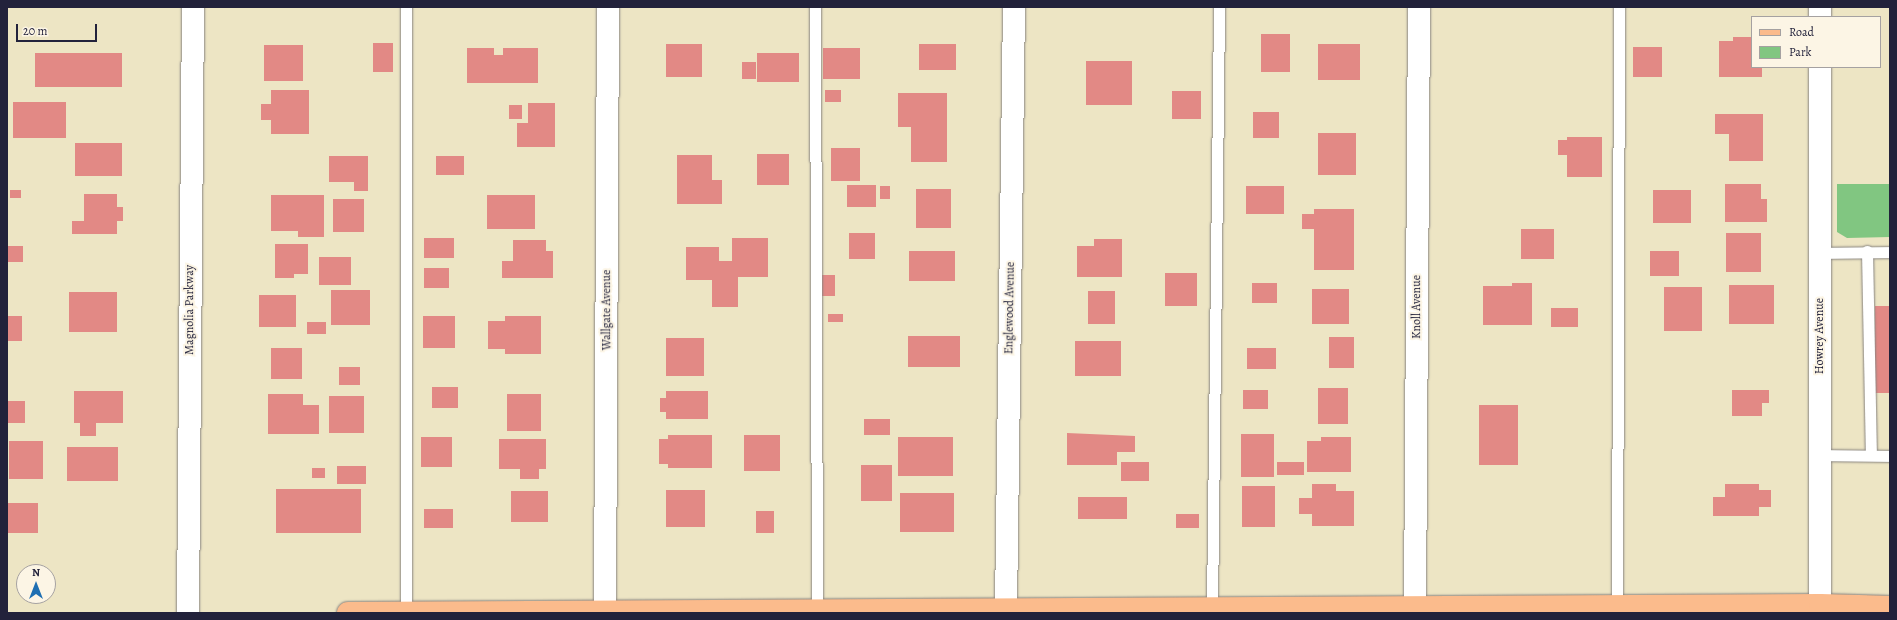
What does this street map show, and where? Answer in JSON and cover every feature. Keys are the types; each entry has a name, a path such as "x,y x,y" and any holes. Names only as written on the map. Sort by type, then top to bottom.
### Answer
{"main road":[{"path":"348,613 1617,606 1815,609 1890,608"}],"street":[{"name":"Magnolia Parkway","path":"188,613 193,7"},
{"name":"Wallgate Avenue","path":"605,612 608,7"},
{"name":"Englewood Avenue","path":"1006,610 1014,7"},
{"name":"Knoll Avenue","path":"1415,607 1419,7"},
{"name":"Howrey Avenue","path":"1815,609 1819,455 1820,68"}],"lane":[{"path":"406,7 406,613"},
{"path":"815,7 817,610"},
{"path":"1212,609 1219,7"},
{"path":"1617,606 1619,7"},
{"path":"1867,251 1871,455"},
{"path":"1820,252 1890,252"},
{"path":"1819,455 1890,456"}],"green space":[{"path":"1837,184 1890,184 1890,237 1847,238 1837,232"}],"building":[{"path":"1261,34 1290,34 1290,72 1261,72"},
{"path":"1733,37 1751,37 1751,68 1762,68 1762,77 1719,77 1719,41 1733,41"},
{"path":"373,43 393,43 393,72 373,72"},
{"path":"666,44 702,44 702,77 666,77"},
{"path":"919,44 956,44 956,70 919,70"},
{"path":"1318,44 1360,44 1360,80 1318,80"},
{"path":"264,45 303,45 303,81 264,81"},
{"path":"1633,47 1662,47 1662,77 1633,77"},
{"path":"467,48 494,48 494,55 503,55 503,48 538,48 538,83 467,83"},
{"path":"823,48 860,48 860,79 823,79"},
{"path":"35,53 122,53 122,87 35,87"},
{"path":"757,53 799,53 799,82 757,82"},
{"path":"1086,61 1132,61 1132,105 1086,105"},
{"path":"742,62 756,62 756,79 742,79"},
{"path":"271,90 309,90 309,134 271,134 271,120 261,120 261,104 271,104"},
{"path":"825,90 841,90 841,102 825,102"},
{"path":"1172,91 1201,91 1201,119 1172,119"},
{"path":"898,93 947,93 947,162 911,162 911,127 898,127"},
{"path":"13,102 66,102 66,138 13,138"},
{"path":"528,103 555,103 555,147 517,147 517,123 528,123"},
{"path":"509,105 522,105 522,119 509,119"},
{"path":"1253,112 1279,112 1279,138 1253,138"},
{"path":"1715,114 1763,114 1763,161 1729,161 1729,134 1715,134"},
{"path":"1318,133 1356,133 1356,175 1318,175"},
{"path":"1567,137 1602,137 1602,177 1567,177 1567,155 1558,155 1558,140 1567,140"},
{"path":"75,143 122,143 122,176 75,176"},
{"path":"831,148 860,148 860,181 831,181"},
{"path":"757,154 789,154 789,185 757,185"},
{"path":"677,155 712,155 712,180 722,180 722,204 677,204"},
{"path":"329,156 368,156 368,191 354,191 354,182 329,182"},
{"path":"436,156 464,156 464,175 436,175"},
{"path":"1725,184 1761,184 1761,199 1767,199 1767,222 1725,222"},
{"path":"847,185 876,185 876,207 847,207"},
{"path":"880,186 890,186 890,199 880,199"},
{"path":"1246,186 1284,186 1284,214 1246,214"},
{"path":"916,189 951,189 951,228 916,228"},
{"path":"10,190 21,190 21,198 10,198"},
{"path":"1653,190 1691,190 1691,223 1653,223"},
{"path":"84,194 117,194 117,207 123,207 123,221 117,221 117,234 72,234 72,221 84,221"},
{"path":"271,195 324,195 324,237 298,237 298,231 271,231"},
{"path":"487,195 535,195 535,229 487,229"},
{"path":"333,199 364,199 364,232 333,232"},
{"path":"1314,209 1354,209 1354,270 1314,270 1314,229 1302,229 1302,214 1314,214"},
{"path":"1521,229 1554,229 1554,259 1521,259"},
{"path":"849,233 875,233 875,259 849,259"},
{"path":"1726,233 1761,233 1761,272 1726,272"},
{"path":"424,238 454,238 454,258 424,258"},
{"path":"732,238 768,238 768,277 738,277 738,307 712,307 712,280 686,280 686,247 719,247 719,261 732,261"},
{"path":"1094,239 1122,239 1122,277 1077,277 1077,246 1094,246"},
{"path":"513,240 546,240 546,251 553,251 553,278 502,278 502,261 513,261"},
{"path":"275,244 308,244 308,274 294,274 294,278 275,278"},
{"path":"7,246 23,246 23,262 7,262"},
{"path":"909,251 955,251 955,281 909,281"},
{"path":"1650,251 1679,251 1679,276 1650,276"},
{"path":"319,257 351,257 351,285 319,285"},
{"path":"424,268 449,268 449,288 424,288"},
{"path":"1165,273 1197,273 1197,306 1165,306"},
{"path":"820,275 835,275 835,296 820,296"},
{"path":"1252,283 1277,283 1277,303 1252,303"},
{"path":"1512,283 1532,283 1532,325 1483,325 1483,286 1512,286"},
{"path":"1729,285 1774,285 1774,324 1729,324"},
{"path":"1664,287 1702,287 1702,331 1664,331"},
{"path":"1312,289 1349,289 1349,324 1312,324"},
{"path":"331,290 370,290 370,325 331,325"},
{"path":"1088,291 1115,291 1115,324 1088,324"},
{"path":"69,292 117,292 117,332 69,332"},
{"path":"259,295 296,295 296,327 259,327"},
{"path":"1875,306 1890,306 1890,393 1875,393"},
{"path":"1551,308 1578,308 1578,327 1551,327"},
{"path":"828,314 843,314 843,322 828,322"},
{"path":"7,316 22,316 22,341 7,341"},
{"path":"423,316 455,316 455,348 423,348"},
{"path":"505,316 541,316 541,354 505,354 505,349 488,349 488,321 505,321"},
{"path":"307,322 326,322 326,334 307,334"},
{"path":"908,336 960,336 960,367 908,367"},
{"path":"1329,337 1354,337 1354,368 1329,368"},
{"path":"666,338 704,338 704,376 666,376"},
{"path":"1075,341 1121,341 1121,376 1075,376"},
{"path":"271,348 302,348 302,379 271,379"},
{"path":"1247,348 1276,348 1276,369 1247,369"},
{"path":"339,367 360,367 360,385 339,385"},
{"path":"432,387 458,387 458,408 432,408"},
{"path":"1318,388 1348,388 1348,424 1318,424"},
{"path":"1243,390 1268,390 1268,409 1243,409"},
{"path":"1732,390 1769,390 1769,403 1762,403 1762,416 1732,416"},
{"path":"74,391 123,391 123,423 96,423 96,436 80,436 80,423 74,423"},
{"path":"666,391 708,391 708,419 666,419 666,412 660,412 660,398 666,398"},
{"path":"268,394 303,394 303,405 319,405 319,434 268,434"},
{"path":"507,394 541,394 541,431 507,431"},
{"path":"329,396 364,396 364,433 329,433"},
{"path":"7,401 25,401 25,423 7,423"},
{"path":"1479,405 1518,405 1518,465 1479,465"},
{"path":"864,419 890,419 890,435 864,435"},
{"path":"1067,433 1135,436 1135,452 1117,452 1117,465 1067,465"},
{"path":"1241,434 1274,434 1274,477 1241,477"},
{"path":"668,435 712,435 712,468 668,468 668,464 659,464 659,439 668,439"},
{"path":"744,435 780,435 780,471 744,471"},
{"path":"421,437 452,437 452,467 421,467"},
{"path":"898,437 953,437 953,476 898,476"},
{"path":"1321,437 1351,437 1351,472 1307,472 1307,441 1321,441"},
{"path":"499,439 546,439 546,469 539,469 539,479 520,479 520,469 499,469"},
{"path":"9,441 43,441 43,479 9,479"},
{"path":"67,447 118,447 118,481 67,481"},
{"path":"1121,462 1149,462 1149,481 1121,481"},
{"path":"1277,462 1304,462 1304,475 1277,475"},
{"path":"861,465 892,465 892,501 861,501"},
{"path":"337,466 366,466 366,484 337,484"},
{"path":"312,468 325,468 325,478 312,478"},
{"path":"1312,484 1336,484 1336,491 1354,491 1354,526 1312,526 1312,514 1299,514 1299,498 1312,498"},
{"path":"1725,484 1759,484 1759,490 1771,490 1771,507 1759,507 1759,516 1713,516 1713,497 1725,497"},
{"path":"1242,486 1275,486 1275,527 1242,527"},
{"path":"276,489 361,489 361,533 276,533"},
{"path":"666,490 705,490 705,527 666,527"},
{"path":"511,491 548,491 548,522 511,522"},
{"path":"900,493 954,493 954,532 900,532"},
{"path":"1078,497 1127,497 1127,519 1078,519"},
{"path":"7,503 38,503 38,533 7,533"},
{"path":"424,509 453,509 453,528 424,528"},
{"path":"756,511 774,511 774,533 756,533"},
{"path":"1176,514 1199,514 1199,528 1176,528"}]}
